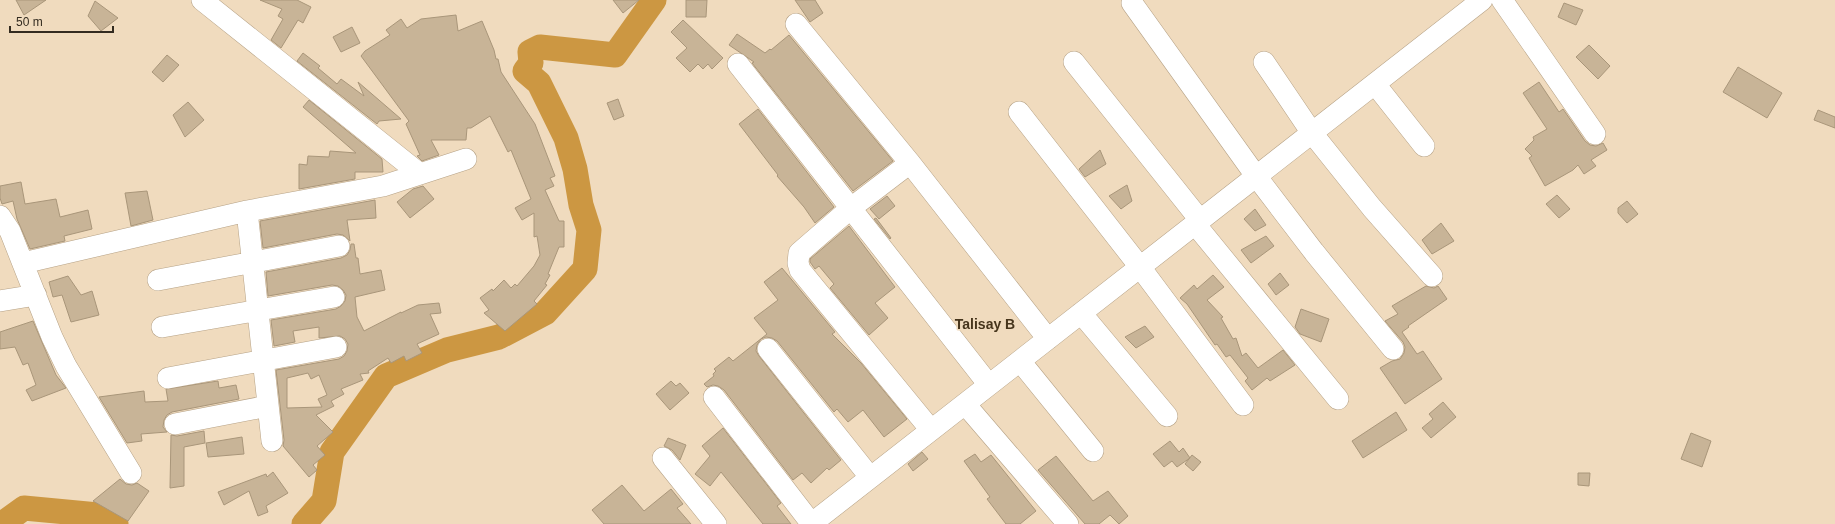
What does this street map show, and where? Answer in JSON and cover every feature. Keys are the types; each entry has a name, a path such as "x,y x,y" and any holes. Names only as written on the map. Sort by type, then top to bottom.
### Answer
{"street":[{"path":"202,0 420,174"},
{"path":"714,397 811,524 1482,0"},
{"path":"1502,0 1595,134"},
{"path":"1132,3 1256,176 1314,252 1393,349"},
{"path":"796,24 910,163 1048,339"},
{"path":"1074,62 1197,222 1338,399"},
{"path":"1264,62 1312,133 1372,208 1432,276"},
{"path":"738,64 989,385"},
{"path":"1375,84 1424,146"},
{"path":"1019,112 1140,267 1243,405"},
{"path":"23,263 247,211 383,186 466,159"},
{"path":"910,163 851,208 799,253 798,263 800,270 931,430"},
{"path":"247,211 272,441"},
{"path":"0,216 10,231 52,337 66,366 131,473"},
{"path":"158,280 339,246"},
{"path":"0,301 36,295"},
{"path":"162,328 334,297"},
{"path":"1081,313 1167,416"},
{"path":"168,378 336,347"},
{"path":"768,349 870,477"},
{"path":"1020,361 1094,451"},
{"path":"965,404 1068,524"},
{"path":"175,424 268,406"},
{"path":"663,458 716,524"}],"building":[{"path":"16,0 46,0 24,15"},
{"path":"260,0 297,0 311,7 303,23 298,20 281,48 271,40 283,19 278,16 282,9"},
{"path":"613,0 639,0 623,13"},
{"path":"686,0 707,0 706,17 686,17"},
{"path":"795,0 815,0 823,13 810,22"},
{"path":"95,1 118,18 101,31 88,16"},
{"path":"1564,3 1583,10 1576,25 1558,17"},
{"path":"456,15 458,31 482,21 494,50 496,59 498,59 501,72 535,124 555,176 550,178 554,186 545,190 559,221 564,221 564,247 559,247 548,274 550,275 545,284 547,285 534,301 537,304 505,331 484,313 489,310 480,298 492,289 493,291 504,280 511,288 515,284 517,286 534,266 540,255 537,236 534,237 534,213 522,220 515,208 531,199 511,150 508,152 490,116 471,128 467,128 466,140 431,140 439,155 422,161 417,156 420,155 406,124 409,121 361,56 365,51 390,35 386,30 401,19 407,28 421,19"},
{"path":"683,20 723,58 712,69 708,64 703,69 698,64 690,72 676,58 687,48 671,32"},
{"path":"352,27 360,43 341,52 333,37"},
{"path":"737,34 765,53 789,35 893,161 853,191 752,63 754,62 729,45"},
{"path":"1589,45 1610,66 1598,79 1576,57"},
{"path":"303,53 320,66 318,68 337,84 341,79 364,96 358,82 401,119 379,121 377,124 297,61"},
{"path":"167,55 179,65 163,82 152,72"},
{"path":"1738,67 1782,93 1767,118 1723,92"},
{"path":"1539,82 1559,112 1563,109 1585,141 1590,145 1596,146 1603,143 1607,150 1591,160 1596,166 1584,174 1578,165 1573,170 1545,186 1529,158 1532,156 1525,149 1534,140 1533,137 1547,129 1523,93"},
{"path":"618,99 624,116 614,120 607,103"},
{"path":"309,100 382,159 383,172 355,172 355,179 299,189 299,164 307,165 308,156 329,157 330,151 356,153 303,107"},
{"path":"188,102 204,120 185,137 173,115"},
{"path":"758,109 834,207 815,223 804,207 777,176 778,175 739,124"},
{"path":"1818,110 1835,117 1835,128 1814,120"},
{"path":"1100,150 1106,164 1085,177 1079,169"},
{"path":"21,182 25,204 56,199 60,217 88,210 92,229 64,236 65,241 30,249 17,219 13,201 2,204 0,198 0,186"},
{"path":"1127,185 1132,201 1121,209 1109,196"},
{"path":"423,186 434,199 410,218 397,202 413,189"},
{"path":"147,191 153,220 131,226 125,193"},
{"path":"1557,195 1570,209 1559,218 1546,204"},
{"path":"887,196 895,206 879,219 870,209"},
{"path":"375,200 376,218 347,220 350,241 343,235 337,234 263,248 260,221"},
{"path":"1627,201 1638,214 1627,223 1618,213 1618,208"},
{"path":"1255,209 1266,225 1255,231 1244,219"},
{"path":"876,218 891,238 890,239 874,219"},
{"path":"1441,223 1454,241 1432,254 1422,240"},
{"path":"849,226 895,287 875,303 888,318 869,335 830,288 834,284 819,266 815,269 810,262 810,259"},
{"path":"1266,236 1274,246 1251,263 1241,250"},
{"path":"351,244 354,244 360,274 381,270 385,290 355,297 357,317 364,331 418,305 439,303 441,313 430,314 439,334 417,344 422,353 406,361 404,356 391,363 388,358 368,371 369,373 360,374 363,380 341,389 344,394 331,401 334,406 316,415 333,432 317,446 325,455 313,465 317,470 309,477 283,446 284,440 276,370 339,359 344,356 347,351 348,344 345,339 340,336 319,338 319,327 293,331 295,342 274,346 271,320 336,309 345,301 346,295 338,286 332,285 268,296 266,272 341,258 347,255","holes":["308,373 311,379 319,375 327,395 318,399 322,407 287,408 287,378"]},
{"path":"782,268 835,332 832,334 861,363 907,419 884,437 863,410 848,422 837,409 834,412 777,341 766,337 761,339 757,345 756,351 759,356 841,460 829,470 827,468 811,483 802,473 793,480 724,390 718,386 713,385 707,387 704,384 714,376 713,374 716,371 714,369 729,357 733,361 767,334 754,318 778,300 764,282"},
{"path":"1280,273 1289,285 1276,295 1268,284"},
{"path":"1213,275 1224,287 1207,300 1223,317 1221,318 1233,339 1236,338 1242,356 1246,353 1258,368 1283,350 1295,365 1270,381 1267,378 1252,390 1245,381 1248,378 1230,355 1226,357 1217,344 1215,345 1187,304 1180,298 1194,285 1197,289"},
{"path":"68,276 81,295 92,291 99,315 71,322 62,295 53,297 49,282"},
{"path":"1426,286 1434,288 1438,286 1447,299 1408,326 1409,327 1402,332 1417,354 1423,351 1442,379 1405,404 1380,368 1392,361 1400,359 1404,353 1405,347 1403,342 1385,321 1398,314 1392,306"},
{"path":"1301,309 1329,319 1321,342 1300,334 1295,327"},
{"path":"33,321 56,375 66,388 32,401 26,390 36,385 28,363 23,365 15,347 0,349 0,332"},
{"path":"1145,326 1154,337 1136,348 1125,337"},
{"path":"218,381 219,388 236,385 239,399 172,412 167,415 164,420 163,427 167,432 141,434 142,441 127,443 99,397 144,391 145,402 168,401 166,389"},
{"path":"671,381 676,386 680,383 689,393 670,410 656,394"},
{"path":"1443,402 1456,417 1431,438 1422,428 1433,419 1429,414"},
{"path":"1396,412 1407,430 1363,458 1352,441"},
{"path":"723,428 781,503 777,506 791,524 763,524 721,472 710,486 695,474 710,456 702,446"},
{"path":"204,431 205,443 184,447 184,486 170,488 171,435 177,436"},
{"path":"1691,433 1711,441 1702,467 1681,459"},
{"path":"242,437 244,454 208,457 206,443"},
{"path":"668,438 686,445 680,460 672,450 664,446"},
{"path":"1170,441 1179,452 1183,448 1190,458 1177,467 1172,461 1164,467 1153,454"},
{"path":"922,452 928,459 913,471 908,464"},
{"path":"975,454 981,462 991,455 1036,511 1020,524 1006,524 987,499 990,497 964,461"},
{"path":"1192,455 1201,462 1193,471 1185,464"},
{"path":"1056,456 1093,501 1108,491 1128,516 1119,524 1110,515 1099,524 1085,524 1038,470"},
{"path":"273,472 288,493 266,506 268,512 258,516 249,491 224,505 218,492 266,474 267,477"},
{"path":"1578,473 1590,473 1589,486 1578,485"},
{"path":"120,479 126,484 132,485 137,483 149,491 128,521 93,501"},
{"path":"622,485 644,511 671,489 683,504 677,508 691,524 604,524 592,510"}],"waterway":[{"path":"304,524 324,501 332,452 386,376 447,350 499,337 545,313 585,269 589,230 581,205 575,169 566,138 539,83 525,71 531,63 530,52 540,47 615,55 654,0"},
{"path":"2,524 24,508 98,515 116,524"}],"district":[{"name":"Talisay B","path":"985,324"}]}
